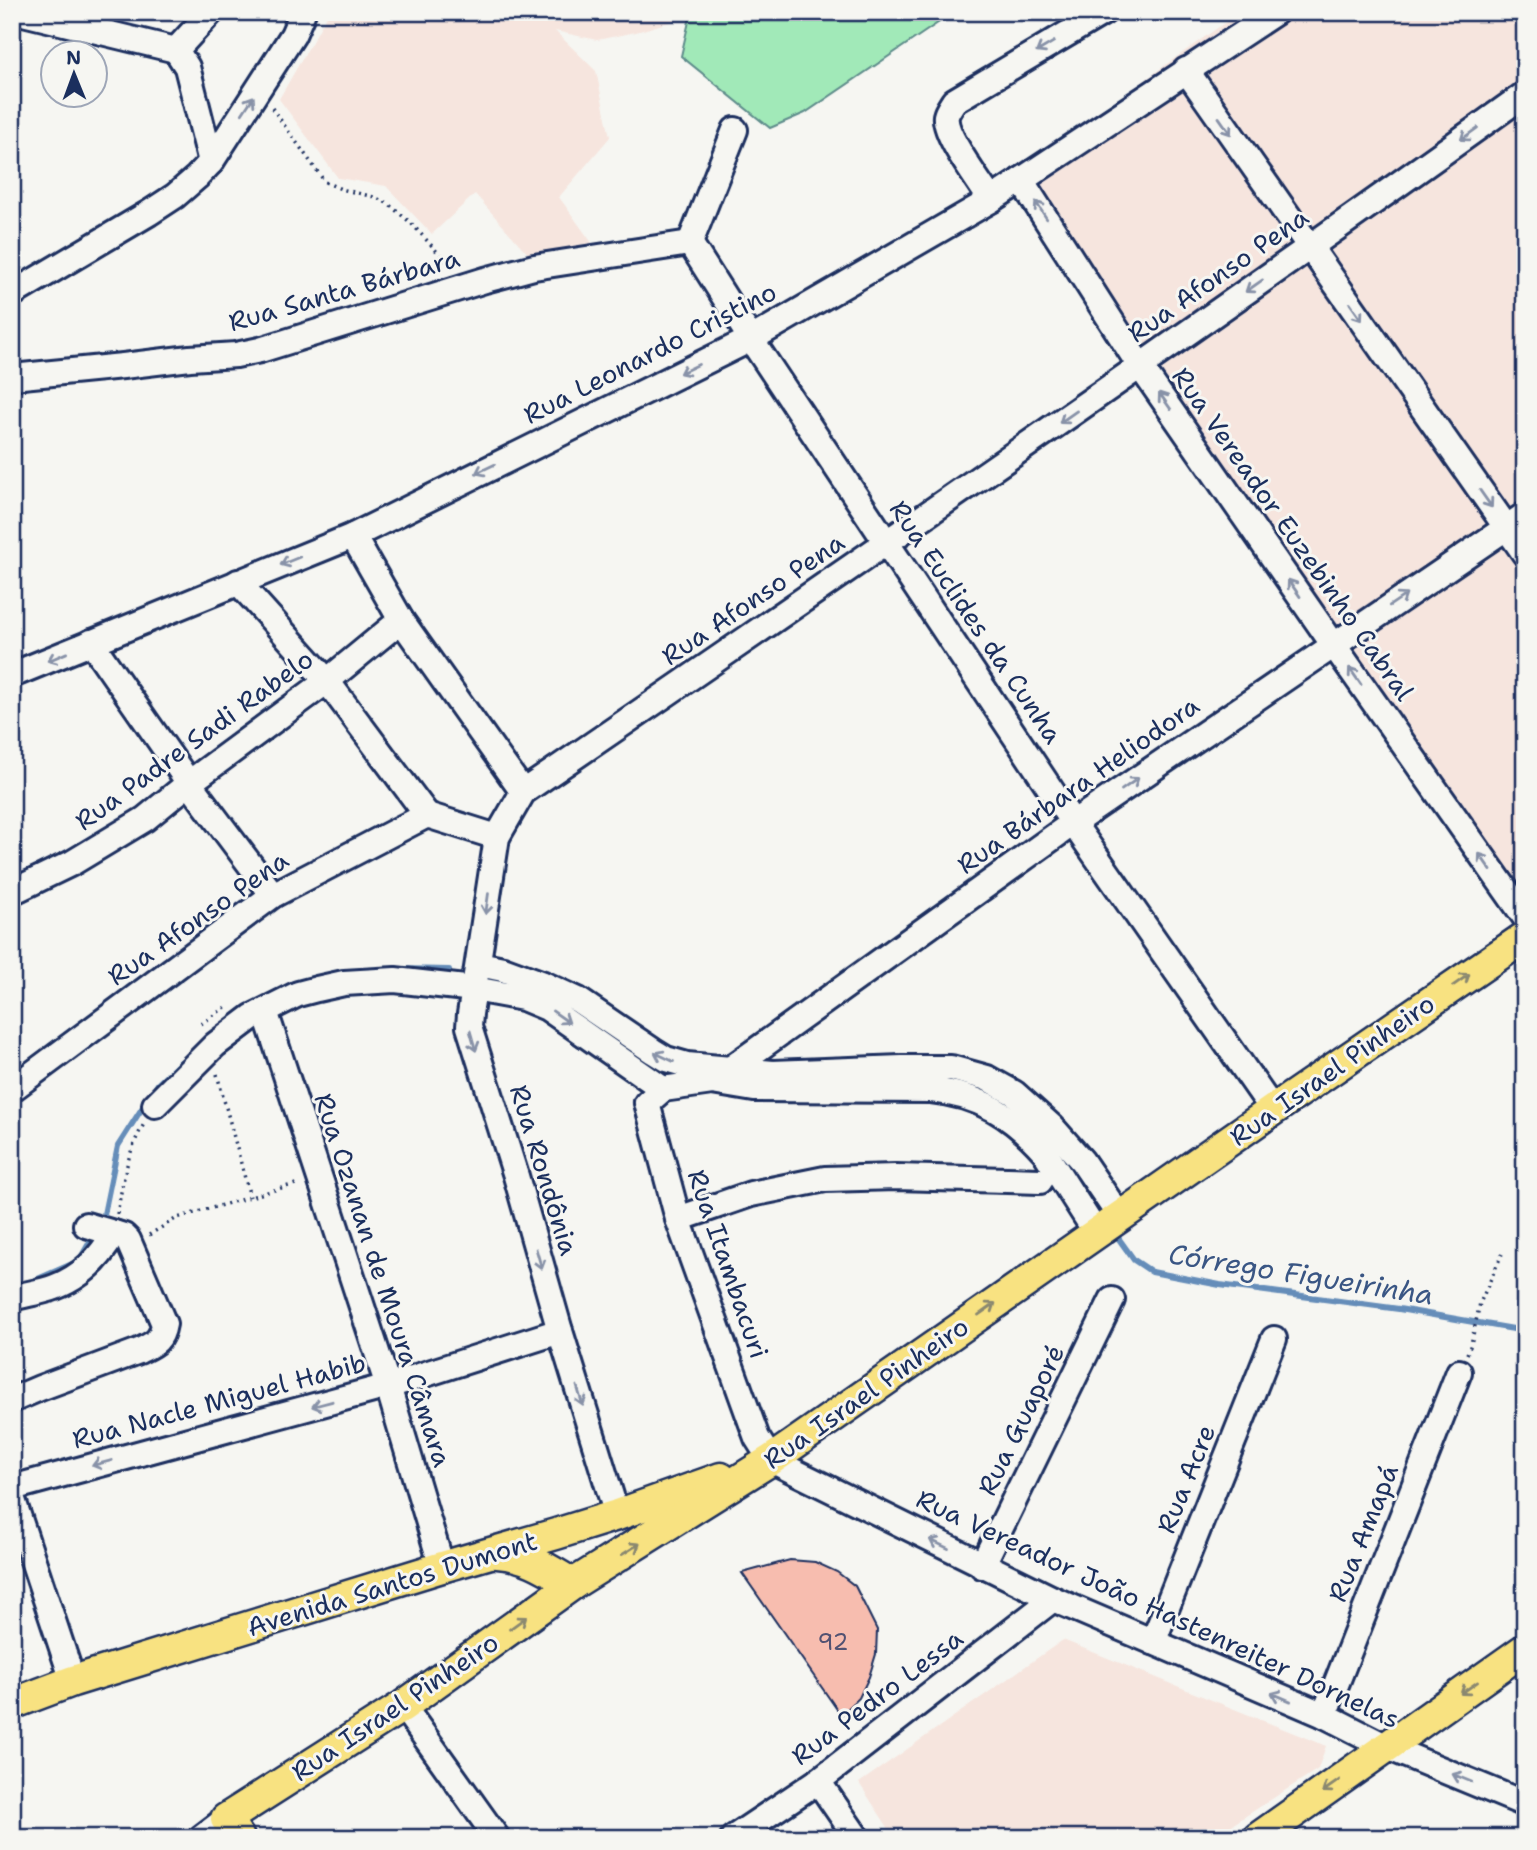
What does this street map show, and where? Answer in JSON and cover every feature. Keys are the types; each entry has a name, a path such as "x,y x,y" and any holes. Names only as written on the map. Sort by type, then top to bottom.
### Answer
{"main road":[{"name":"Rua Israel Pinheiro","path":"233,1828 403,1706 571,1576 771,1460 1088,1230 1163,1186 1525,937"},
{"name":"Avenida Santos Dumont","path":"12,1704 73,1681 617,1515 771,1460"},
{"path":"567,1531 586,1536 593,1554 571,1576 550,1550 567,1531"},
{"path":"492,1553 523,1557 571,1576"},
{"path":"1258,1838 1525,1649"}],"street":[{"path":"19,12 176,50 187,67 211,162"},
{"path":"176,50 211,12"},
{"path":"12,294 149,213 197,177 211,162 258,89 292,35 303,12"},
{"path":"991,200 949,134 946,116 954,101 1104,12"},
{"name":"Rua Leonardo Cristino","path":"12,675 353,536 751,339 991,200 1276,12"},
{"path":"1186,70 1310,247 1516,522 1525,554"},
{"name":"Rua Afonso Pena","path":"497,836 523,792 888,543 1525,94"},
{"path":"735,130 690,243 751,339"},
{"name":"Rua Vereador Euzebinho Cabral","path":"1021,180 1140,366 1525,918"},
{"name":"Rua Santa Bárbara","path":"12,377 236,355 272,347 534,267 690,243"},
{"name":"Rua Euclides da Cunha","path":"751,339 1073,823 1273,1110"},
{"name":"Rua Bárbara Heliodora","path":"663,1088 721,1075 1073,823 1516,522"},
{"path":"353,536 401,621 523,792"},
{"path":"237,582 327,681 428,815 497,836"},
{"name":"Rua Padre Sadi Rabelo","path":"12,892 72,863 145,819 189,783 327,681 401,621"},
{"path":"91,642 189,783 273,895"},
{"name":"Rua Afonso Pena","path":"12,1089 273,895 428,815"},
{"name":"Rua Rondônia","path":"497,836 470,1014 472,1039 516,1176 617,1515"},
{"path":"479,964 510,971 578,1000 666,1059 721,1075 754,1089 931,1090 971,1098 1001,1112 1044,1151 1088,1230"},
{"path":"155,1105 211,1050 253,1017 298,994 344,983 395,980 523,998 547,1008 663,1088"},
{"name":"Rua Ozanan de Moura Câmara","path":"265,1011 388,1386 442,1567"},
{"path":"721,1075 951,1068 987,1078 1014,1093 1052,1127 1082,1161 1112,1205"},
{"name":"Rua Itambacuri","path":"663,1088 647,1102 678,1219 757,1438 771,1460"},
{"path":"678,1219 751,1194 825,1179 895,1177 1040,1181"},
{"path":"12,1400 139,1351 161,1336 164,1324 123,1239 86,1225"},
{"path":"12,1297 55,1287 82,1273 95,1259 123,1239"},
{"name":"Rua Guaporé","path":"982,1566 1112,1300"},
{"name":"Rua Nacle Miguel Habib","path":"12,1488 388,1386 560,1331"},
{"name":"Rua Acre","path":"1153,1642 1274,1339"},
{"name":"Rua Amapá","path":"1324,1715 1459,1372"},
{"name":"Rua Vereador João Hastenreiter Dornelas","path":"771,1460 1053,1599 1324,1715 1387,1747 1525,1804"},
{"path":"12,1497 73,1681"},
{"name":"Rua Pedro Lessa","path":"733,1838 818,1781 1053,1599"},
{"path":"403,1706 497,1838"},
{"path":"818,1781 857,1838"},
{"name":"Rua Israel Pinheiro","path":"201,1838 233,1828"}],"path":[{"path":"258,89 325,182 374,197 387,204 411,223 466,286"},
{"path":"211,1050 250,1197"},
{"path":"155,1105 131,1150 126,1168 123,1239 177,1218 320,1177"},
{"path":"1471,1345 1480,1303 1502,1254"}],"shaded area":[{"path":"329,12 685,12 690,16 597,40 555,31 596,71 610,137 559,197 592,243 528,254 475,194 432,234 386,186 338,178 279,99"},
{"path":"1240,12 1525,12 1525,901 1015,177"},
{"path":"1063,1640 1326,1746 1318,1769 1212,1838 895,1838 859,1783"}],"green space":[{"path":"685,12 954,12 805,113 770,128 681,56 690,17"}],"building":[{"path":"790,1560 815,1562 837,1572 855,1586 877,1630 876,1654 869,1677 859,1698 841,1715 742,1573"}],"waterway":[{"name":"Córrego Figueirinha","path":"399,969 449,970"},
{"name":"Córrego Figueirinha","path":"152,1093 181,1062"},
{"name":"Córrego Figueirinha","path":"100,1224 118,1146 146,1102"},
{"name":"Córrego Figueirinha","path":"1067,1167 1104,1218"},
{"name":"Córrego Figueirinha","path":"1114,1232 1134,1260 1152,1272 1220,1285 1399,1309 1525,1331"},
{"name":"Córrego Figueirinha","path":"31,1282 79,1261 95,1233"}]}
